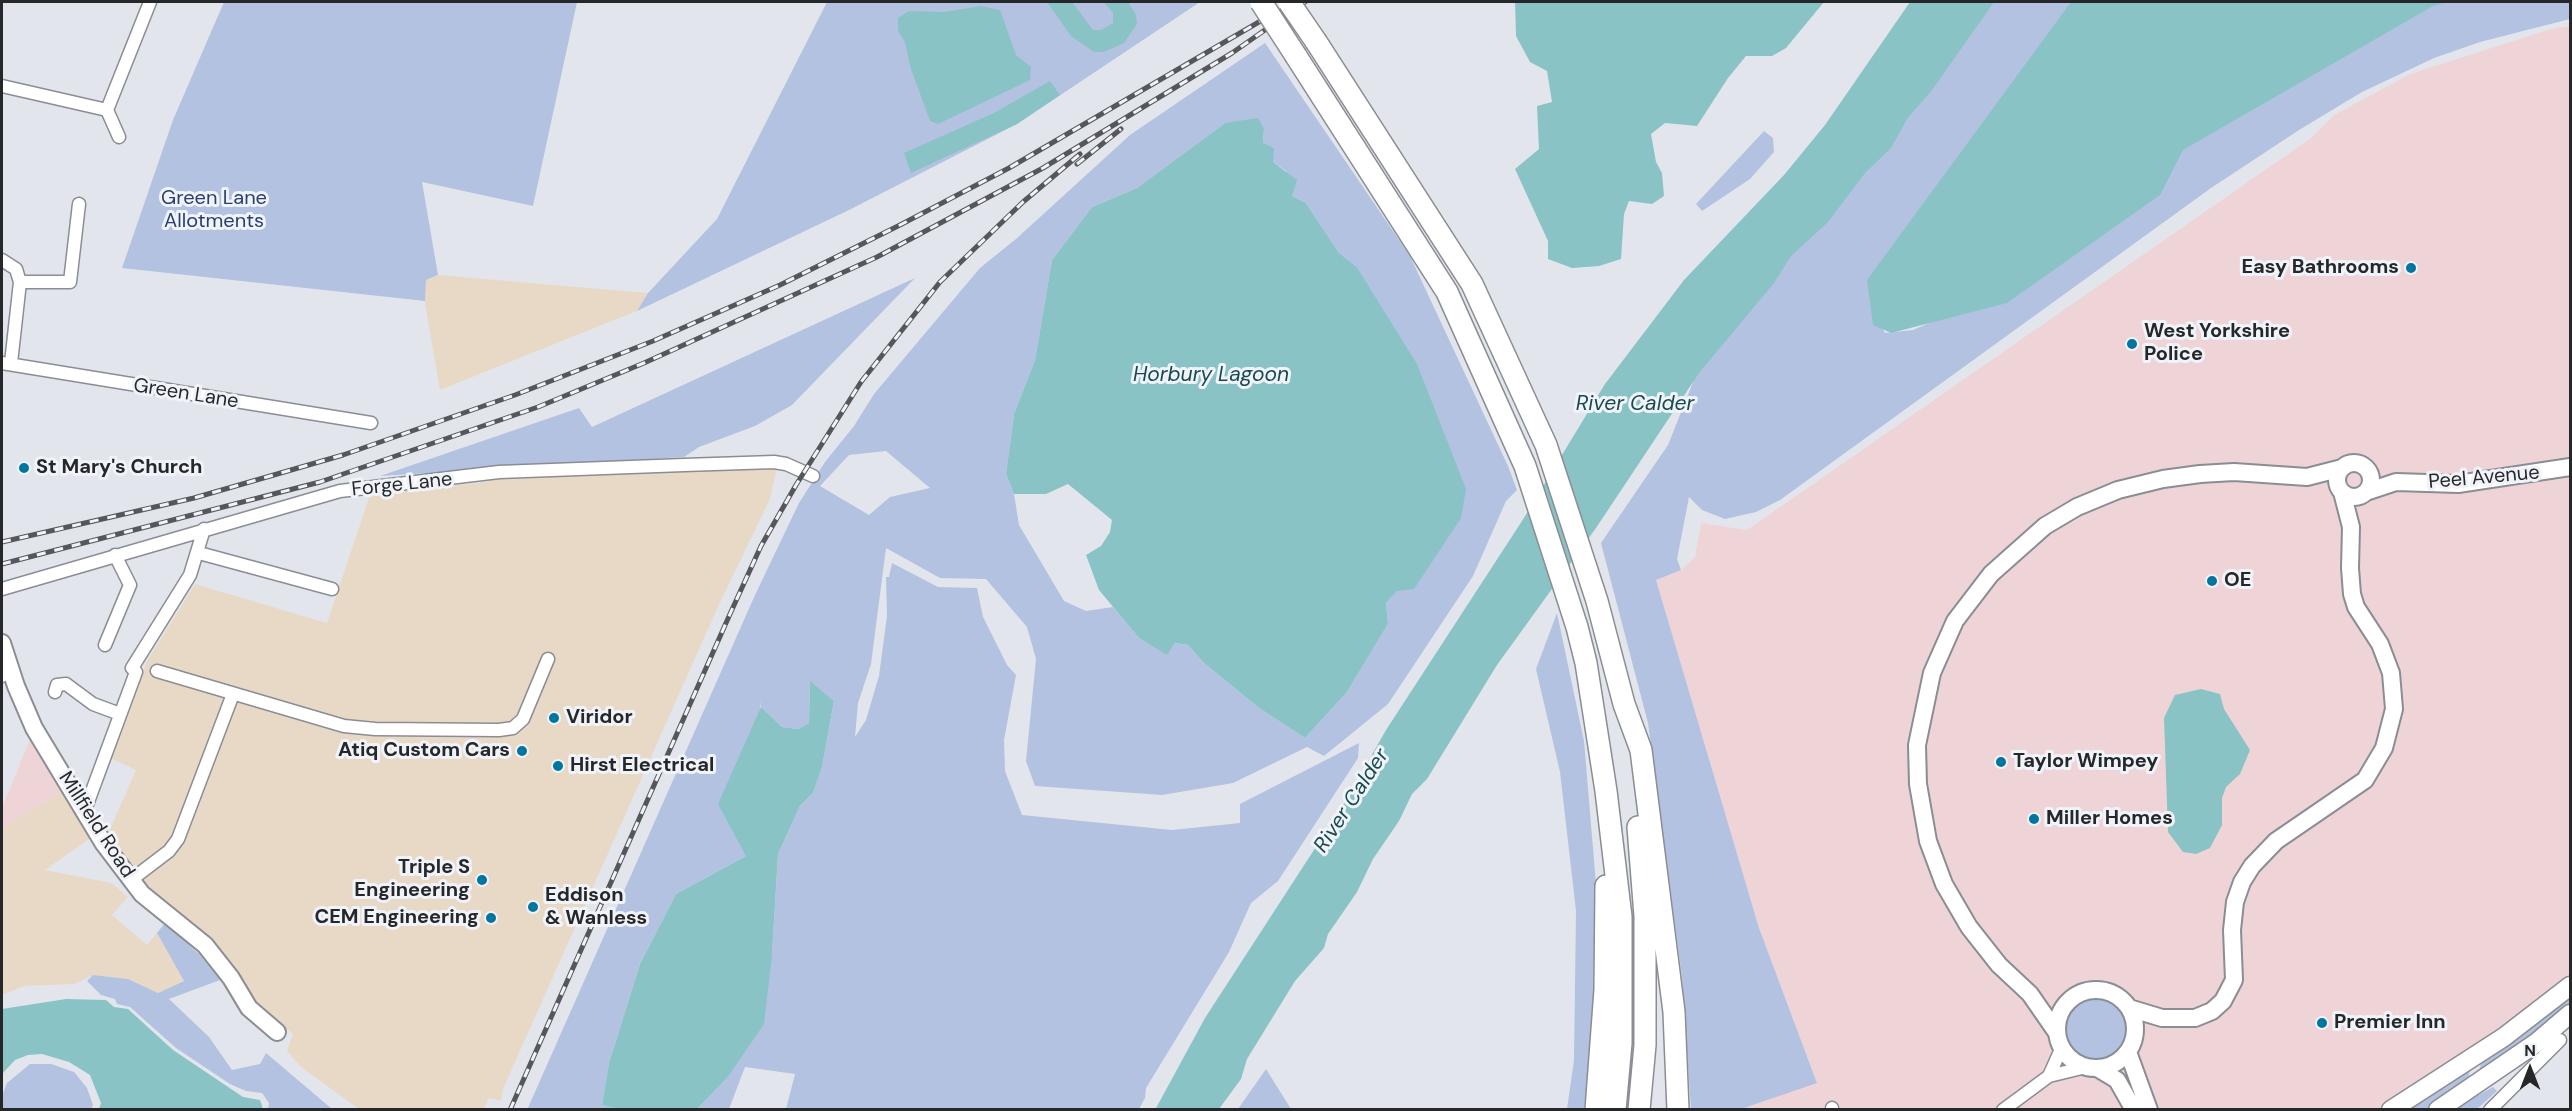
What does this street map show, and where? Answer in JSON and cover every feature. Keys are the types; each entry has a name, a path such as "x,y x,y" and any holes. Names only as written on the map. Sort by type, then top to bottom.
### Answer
{"highway":[{"path":"1261,2 1447,292 1525,466 1577,627 1586,663 1606,791 1622,918 1621,1043 1615,1110"},
{"path":"1289,2 1472,284 1546,445 1597,601 1624,704 1641,750 1674,1012 1678,1110"},
{"path":"1624,704 1638,816 1645,916 1645,1045 1639,1110"},
{"path":"1596,1110 1605,990 1606,791"}],"main road":[{"path":"2391,1110 2504,1037 2571,986"},
{"path":"2438,1110 2536,1043 2571,1014"}],"street":[{"path":"119,137 107,110 150,2"},
{"path":"2,86 107,110"},
{"path":"20,282 70,282 78,204"},
{"path":"2,260 16,269 20,282 6,363"},
{"name":"Green Lane","path":"6,363 84,378 371,423"},
{"name":"Forge Lane","path":"2,589 340,491 499,472 774,462 786,464 813,476"},
{"name":"Peel Avenue","path":"2307,477 2342,468 2352,463 2396,482"},
{"name":"Peel Avenue","path":"2059,1040 2030,994 1999,965 1957,908 1936,864 1923,818 1917,764 1921,719 1932,673 1955,621 1973,596 2018,547 2045,526 2077,507 2118,490 2163,479 2234,472 2307,477 2340,489 2350,497 2396,482 2458,484 2571,467"},
{"path":"2342,468 2337,479 2352,527"},
{"path":"2129,1008 2162,1018 2195,1018 2212,1011 2223,1001 2234,980 2232,930 2235,902 2242,882 2252,866 2276,841 2365,780 2384,748 2394,709 2391,673 2380,644 2356,607 2352,594 2350,568 2352,527 2372,481 2366,468"},
{"path":"85,810 136,672 132,668 134,663 190,575 199,553 204,529"},
{"path":"199,553 332,589"},
{"path":"105,645 130,585 129,578 115,555"},
{"name":"Millfield Road","path":"2,643 5,671 34,728 100,838 142,894 205,945 231,978 249,1008 277,1032"},
{"path":"157,671 330,723 363,729 498,730 513,728 523,719 548,659"},
{"path":"55,692 57,685 66,684 93,704 120,714"},
{"path":"131,880 169,851 178,839 233,694"},
{"path":"2003,1110 2049,1076 2114,1064 2128,1052 2135,1033 2134,1020 2129,1008 2115,995 2102,991 2083,992 2071,999 2060,1014 2059,1040 2049,1076"},
{"path":"2030,994 2049,1000 2071,999"},
{"path":"2135,1033 2162,1018"},
{"path":"2059,1040 2072,1060 2116,1080 2134,1110"},
{"path":"2490,1110 2560,1040"},
{"path":"2128,1052 2149,1110"}],"shaded area":[{"path":"2570,26 2570,986 2391,1109 1741,1109 1817,1082 1759,928 1656,580 1681,570 1695,557 1701,523 1747,530 2311,138 2334,115 2410,74 2551,29"},
{"path":"438,275 648,293 637,311 440,390 425,304 426,280"},
{"path":"786,464 776,471 770,499 717,609 503,1089 501,1101 489,1098 484,1109 359,1109 301,1067 287,1051 293,1034 253,1002 236,970 219,950 158,900 107,836 136,770 110,758 147,661 195,584 327,623 370,495 486,482 502,476 530,478 546,474"},
{"path":"32,735 64,790 2,828 2,807"},
{"path":"64,790 92,837 45,870 112,883 128,897 112,915 147,945 157,933 184,981 158,993 128,979 93,975 74,984 24,986 2,995 2,828"}],"green space":[{"name":"Green Lane Allotments","path":"224,2 577,2 533,206 422,182 438,275 426,280 425,301 122,268 173,120"},
{"path":"827,2 1200,2 1017,124 849,210 637,311 648,293 717,219"},
{"path":"1993,2 2074,2 1880,323 1885,333 1913,330 1943,317 2180,147 2437,2 2570,2 2570,19 2480,42 2434,58 2362,92 2299,130 2211,188 1780,500 1756,512 1725,519 1702,510 1689,497 1677,559 1681,570 1656,580 1759,928 1817,1083 1741,1109 1691,1109 1682,977 1648,723 1601,543 1668,445 1697,372 1789,256 1845,196"},
{"path":"1265,43 1410,256 1508,466 1517,490 1506,501 1473,576 1388,704 1324,756 1307,747 1233,783 1162,795 1035,786 1026,761 1036,659 1027,627 986,579 940,578 886,548 871,664 858,703 855,737 866,720 879,676 887,616 886,577 889,577 892,563 938,587 977,588 983,617 1007,665 1016,675 1004,740 1005,771 1022,815 1172,830 1240,823 1240,804 1359,743 1358,758 1278,881 1251,903 1229,952 1146,1088 1145,1098 1139,1109 786,1109 795,1074 745,1067 729,1109 697,1109 727,1078 772,955 778,854 800,806 813,793 822,767 834,701 810,682 809,723 798,729 782,727 761,707 761,701 746,856 676,894 640,964 609,1063 602,1105 623,1109 527,1110 755,595 799,503 825,462 854,426 874,394 980,268 1016,239 1130,135","holes":["1225,123 1264,129 1263,143 1273,162 1286,171 1292,196 1306,203 1339,253 1356,266 1397,591 1386,603 1388,624 1347,692 1305,738 1259,708 1204,663 1188,645 1175,643 1167,654 1139,638 1113,607 1086,611 1064,601 1019,525 1014,494 1006,474 1014,414 1035,360 1052,260 1092,207 1137,188","886,451 930,488 890,497 869,515 820,486 849,455"]},
{"path":"1764,131 1773,138 1774,152 1750,179 1702,211 1696,204"},
{"path":"915,278 792,405 755,426 699,447 684,457 380,476 579,408 592,427"},
{"path":"1557,613 1584,741 1596,884 1592,1041 1584,1109 1567,1109 1574,1060 1576,911 1560,772 1536,669"},
{"path":"165,923 199,954 220,980 169,999 209,1037 232,1070 260,1064 266,1053 332,1109 268,1109 269,1103 262,1093 246,1091 230,1084 176,1048 130,1007 117,1004 115,999 101,995 87,981 93,975 128,979 158,993 184,981 157,933"},
{"path":"2570,994 2570,1005 2477,1076 2482,1061"},
{"path":"2090,997 2102,997 2118,1006 2125,1016 2127,1028 2125,1040 2118,1050 2102,1059 2090,1059 2079,1054 2070,1045 2065,1034 2065,1022 2070,1011 2079,1002"},
{"path":"30,1064 51,1064 74,1072 87,1088 93,1105 91,1109 2,1109 2,1096 7,1083"},
{"path":"2470,1068 2468,1082 2426,1109 2401,1110"},
{"path":"1266,1069 1291,1109 1238,1109"},
{"path":"2493,1087 2497,1091 2477,1109 2446,1110 2476,1091 2479,1095"}],"water":[{"path":"1047,2 1072,2 1093,30 1101,30 1113,23 1113,13 1104,2 1128,2 1136,15 1137,24 1124,43 1104,52 1094,52 1071,36"},
{"path":"1515,2 1824,2 1786,48 1772,56 1746,56 1728,78 1697,126 1665,123 1651,134 1656,162 1662,173 1664,196 1652,204 1629,201 1624,214 1621,259 1599,266 1572,268 1548,259 1548,241 1515,169 1539,149 1537,106 1552,102 1547,71 1530,62 1516,36"},
{"name":"River Calder","path":"1910,2 1994,2 1932,90 1907,119 1891,148 1865,173 1828,222 1791,256 1774,283 1699,373 1596,528 1497,665 1427,779 1412,794 1399,821 1373,859 1357,892 1328,934 1324,948 1295,981 1247,1059 1241,1079 1219,1109 1155,1110 1205,1018 1345,802 1386,730 1522,521 1605,384 1684,280 1784,175 1825,125"},
{"path":"2071,2 2447,2 2433,6 2183,150 2160,195 2007,303 1891,333 1873,325 1867,280"},
{"path":"981,6 1000,10 1016,55 1031,67 1030,80 938,124 930,121 911,69 905,42 898,31 898,18 909,11 944,12"},
{"path":"1050,81 1060,95 1017,124 911,173 904,153 994,113"},
{"name":"Horbury Lagoon","path":"1258,118 1264,129 1263,143 1274,148 1273,162 1297,180 1292,196 1306,203 1339,253 1356,266 1417,364 1466,489 1461,518 1414,589 1397,591 1386,603 1388,624 1347,692 1305,738 1259,708 1204,663 1188,645 1175,643 1167,655 1139,638 1099,590 1086,555 1101,546 1110,532 1112,520 1068,484 1046,494 1014,494 1006,474 1014,414 1035,360 1052,260 1092,207 1137,188 1225,123"},
{"path":"810,681 834,701 822,767 813,793 800,806 778,854 772,955 764,1024 727,1078 697,1109 623,1110 602,1105 609,1063 640,964 676,894 746,856 718,804 761,707 782,727 798,729 809,723"},
{"path":"2201,689 2220,694 2224,709 2250,750 2240,774 2226,787 2222,798 2222,825 2210,848 2196,854 2183,852 2168,832 2164,718 2175,695"},
{"path":"66,999 106,1000 114,1007 128,1009 173,1050 243,1097 260,1100 263,1109 99,1109 101,1103 90,1075 69,1062 42,1054 28,1055 15,1060 2,1074 2,1009"}],"railway":[{"path":"2,564 320,482 538,407 644,363 877,257 1043,168 1232,53 1305,2"},
{"path":"2,542 194,498 343,455 515,395 653,341 780,285 1009,168 1276,12"},
{"path":"1077,164 1121,129"},
{"path":"510,1110 761,546 796,485 861,382 940,282 1023,202 1080,154"}],"place":[{"name":"Easy Bathrooms","path":"2411,268"},
{"name":"West Yorkshire Police","path":"2132,344"},
{"name":"St Mary's Church","path":"24,468"},
{"name":"OE","path":"2212,581"},
{"name":"Viridor","path":"554,718"},
{"name":"Atiq Custom Cars","path":"522,751"},
{"name":"Taylor Wimpey","path":"2001,762"},
{"name":"Hirst Electrical","path":"558,766"},
{"name":"Miller Homes","path":"2034,819"},
{"name":"Triple S Engineering","path":"482,880"},
{"name":"Eddison & Wanless","path":"533,907"},
{"name":"CEM Engineering","path":"491,918"},
{"name":"Premier Inn","path":"2322,1023"}]}
